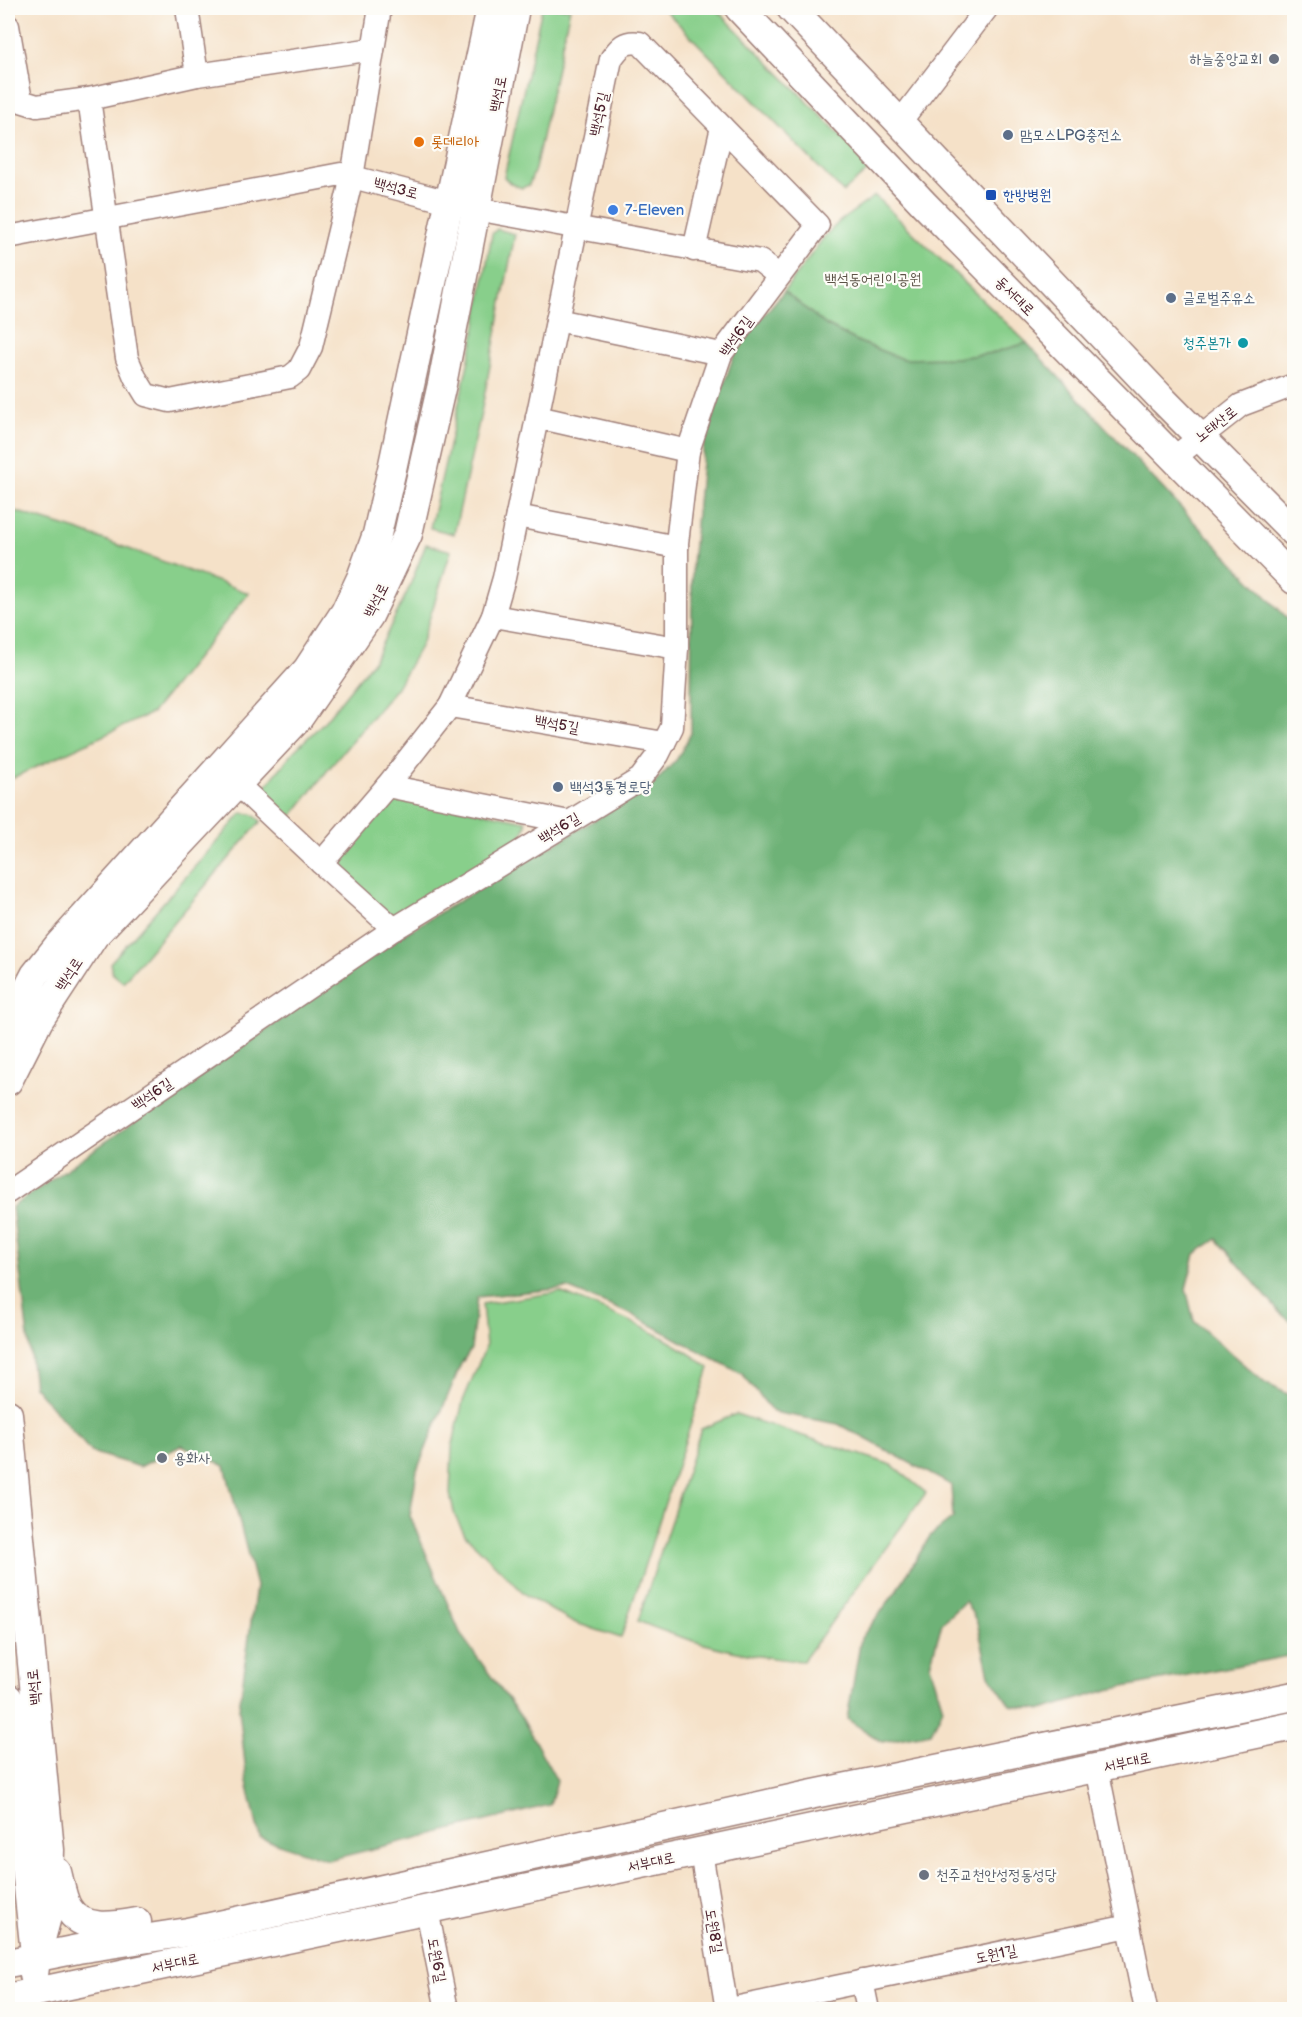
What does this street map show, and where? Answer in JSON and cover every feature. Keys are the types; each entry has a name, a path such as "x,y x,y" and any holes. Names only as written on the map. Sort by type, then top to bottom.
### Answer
{"main road":[{"name":"백석로","path":"8,1027 35,975 58,946 307,670 345,612 362,578 377,534 491,8"},
{"name":"백석로","path":"8,1082 39,1020 94,936 298,719 369,615 408,534 442,384 515,8"},
{"name":"동서대로","path":"739,8 924,204 1294,580"},
{"path":"791,8 1163,400 1294,532"},
{"name":"백석로","path":"8,1414 50,1850 48,1913 24,2000"},
{"name":"서부대로","path":"8,1963 188,1932 809,1796 1294,1696"},
{"name":"백석로","path":"8,1698 36,1958"},
{"name":"서부대로","path":"24,2000 427,1910 1294,1726"},
{"path":"8,1890 20,1820"},
{"path":"50,1850 68,1908 79,1918 94,1925 109,1927 146,1920 188,1932"}],"street":[{"path":"187,8 197,75"},
{"path":"88,99 127,358 146,395 170,401 290,377 299,370 311,348 351,177 380,8"},
{"path":"900,122 987,8"},
{"path":"8,26 21,101 37,106 88,99 197,75 373,49"},
{"name":"백석5길","path":"321,863 387,786 450,705 493,616 504,578 611,59 621,45 631,41 640,43 818,225"},
{"path":"694,250 722,127"},
{"name":"백석3로","path":"8,237 341,174 476,209 760,261 779,276"},
{"name":"백석6길","path":"8,1192 394,929 640,779 658,756 672,727 677,648 677,548 688,451 721,354 818,225"},
{"path":"557,320 721,354"},
{"name":"노태산로","path":"1175,457 1241,405 1294,385"},
{"path":"537,417 688,451"},
{"path":"517,516 677,548"},
{"path":"493,616 677,648"},
{"name":"백석5길","path":"450,705 664,743"},
{"path":"237,784 394,929"},
{"path":"387,786 569,822"},
{"path":"1097,1768 1146,2010"},
{"name":"도원8길","path":"701,1852 726,2009"},
{"name":"도원6길","path":"427,1910 447,2010"},
{"name":"도원1길","path":"726,2009 1129,1926"},
{"path":"862,1981 868,2010"}],"green space":[{"path":"542,8 570,8 535,169 529,185 522,188 511,184 504,177"},
{"path":"663,8 715,8 868,163 869,170 843,192"},
{"name":"백석동어린이공원","path":"875,196 1027,343 992,353 957,358 902,359 859,342 826,325 784,291 824,237 840,221"},
{"path":"497,229 515,234 481,413 454,534 430,528 473,342 492,234"},
{"path":"784,291 826,325 859,342 902,359 957,358 992,353 1027,343 1294,625 1294,1324 1280,1313 1217,1239 1195,1254 1186,1289 1194,1321 1265,1383 1294,1397 1294,1655 1108,1690 1042,1710 1010,1705 989,1675 977,1622 965,1601 942,1623 930,1665 943,1708 931,1733 882,1742 847,1719 861,1638 898,1589 930,1536 953,1518 951,1485 838,1424 773,1412 742,1374 633,1315 567,1288 477,1297 471,1349 461,1364 417,1470 410,1516 461,1635 523,1720 557,1781 550,1805 328,1860 260,1838 247,1782 239,1709 256,1586 225,1466 182,1445 140,1467 91,1452 34,1386 12,1207 404,934 653,785 677,759 691,733 692,564 704,442 736,349"},
{"path":"8,509 80,531 249,593 152,713 8,780"},
{"path":"426,544 451,551 421,645 397,687 293,815 287,816 265,792 266,786 294,751 323,723 374,660 409,588"},
{"path":"397,795 526,821 526,826 516,848 395,918 347,881 343,863 345,855 385,802"},
{"path":"242,813 252,814 261,821 123,982 112,973 110,963"},
{"path":"560,1292 656,1334 675,1344 709,1368 621,1638 570,1621 527,1596 465,1535 455,1516 450,1494 452,1448 463,1401 486,1346 482,1304"},
{"path":"736,1414 892,1465 926,1493 803,1661 719,1648 677,1636 638,1621 701,1429"}],"place":[{"name":"하늘중앙교회","path":"1274,59"},
{"name":"맘모스LPG충전소","path":"1008,135"},
{"name":"롯데리아","path":"419,142"},
{"name":"한방병원","path":"991,195"},
{"name":"7-Eleven","path":"613,210"},
{"name":"글로벌주유소","path":"1171,298"},
{"name":"청주본가","path":"1243,343"},
{"name":"백석3통경로당","path":"558,787"},
{"name":"용화사","path":"162,1458"},
{"name":"천주교천안성정동성당","path":"924,1875"}]}
